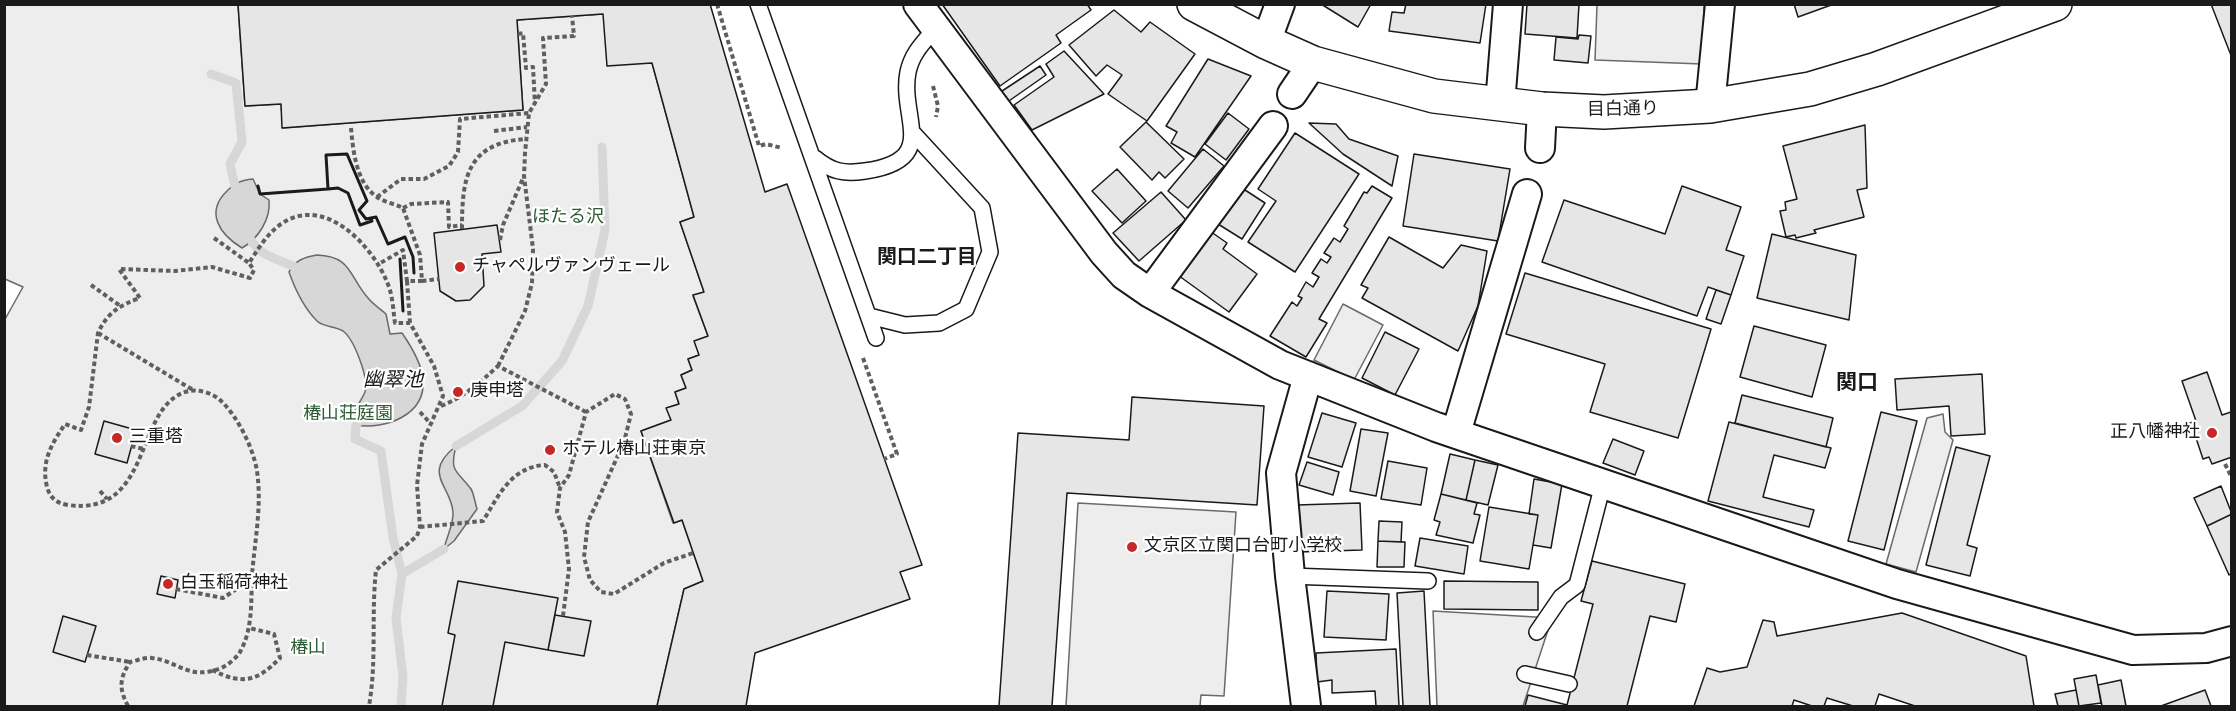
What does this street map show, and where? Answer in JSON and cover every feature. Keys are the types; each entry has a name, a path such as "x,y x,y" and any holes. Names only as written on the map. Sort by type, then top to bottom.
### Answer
{"main road":[{"name":"目白通り","path":"1194,4 1266,42 1313,63 1434,96 1542,109 1604,112 1710,106 1809,89 1877,69 2019,11 2055,4"}],"street":[{"path":"918,4 935,30 1104,253 1124,275 1150,293 1280,365 1456,433 1897,584 2133,650 2206,648 2232,641"},
{"path":"1266,42 1280,4"},
{"path":"1500,104 1508,4"},
{"path":"1710,106 1720,4"},
{"path":"1292,94 1313,63"},
{"path":"1540,148 1542,109"},
{"path":"1150,293 1273,126"},
{"path":"1456,433 1527,194"},
{"path":"1306,706 1290,576 1281,473 1308,376"}],"lane":[{"path":"758,4 876,338"},
{"path":"814,158 828,169 846,174 883,169 906,156 914,134 908,103 908,73 915,51 935,30"},
{"path":"869,316 905,325 939,323 966,309 990,252 982,208 914,134"},
{"path":"1537,632 1561,597 1577,585 1603,484"},
{"path":"1290,576 1428,581"},
{"path":"1526,674 1569,684"}],"path":[{"path":"717,4 759,147 766,144 785,150"},
{"path":"441,405 461,398 478,387 498,366 525,311 532,283 531,224 524,176 529,113 546,84 543,38 574,36 572,16"},
{"path":"518,34 523,33 526,68 533,67 535,104"},
{"path":"376,197 400,179 424,179 437,175 449,166 458,152 460,119 529,113"},
{"path":"494,131 527,127"},
{"path":"351,128 354,159 366,186 376,197 403,208 420,255 422,281"},
{"path":"403,208 411,204 448,202 449,227 462,227 462,189 474,160 487,150 510,140 526,139"},
{"path":"500,240 502,225 524,176"},
{"path":"250,260 262,242 283,223 296,217 315,215 333,218 359,240 377,265 390,292 395,323 410,323"},
{"path":"193,390 177,394 165,406 127,481 107,499 99,504 80,507 59,504 47,493 44,473 48,450 65,424 81,430 89,407 98,333 103,323 119,305 140,298 119,268 176,271 212,267 249,278 254,270 250,260 214,238"},
{"path":"369,706 375,662 372,610 376,570 417,536 420,527 417,485 422,444 443,396 434,366 410,323 408,281 403,250 377,265"},
{"path":"408,281 439,279"},
{"path":"91,285 119,305"},
{"path":"87,655 130,662 151,658 194,673 222,668 241,652 249,628 260,507 253,454 233,418 219,399 205,392 193,390 98,333"},
{"path":"862,355 897,454 884,459"},
{"path":"498,366 586,412"},
{"path":"563,616 569,569 565,532 557,512 560,489 569,475 586,412 615,394 625,399 631,414 624,442 588,522 584,557 590,580 601,592 614,594 664,563 693,553"},
{"path":"420,412 432,425"},
{"path":"131,446 144,449"},
{"path":"2225,464 2232,478"},
{"path":"420,527 483,521 509,481 530,466 545,465 554,472 560,489"},
{"path":"100,491 107,499"},
{"path":"176,589 223,598 246,583 253,571"},
{"path":"212,670 231,680 252,679 268,670 280,658 274,634 249,628"},
{"path":"128,706 121,694 121,677 130,662"}],"shaded area":[{"name":"椿山荘庭園","path":"4,5 238,5 245,106 281,104 283,128 523,110 517,20 603,14 652,63 694,217 680,222 704,292 693,296 708,336 699,355 688,359 692,370 681,375 686,388 675,392 679,404 667,408 671,420 641,431 673,523 682,520 703,581 684,589 657,706 5,706 4,321 23,287 5,279"},
{"path":"1597,5 1704,5 1702,64 1595,60"},
{"path":"1343,304 1383,325 1354,380 1314,360"},
{"path":"1943,414 1945,432 1953,440 1916,572 1886,564 1927,418"},
{"path":"1078,503 1236,512 1224,696 1201,695 1200,706 1066,706"},
{"path":"1433,611 1552,618 1523,706 1437,706"}],"water":[{"path":"253,179 260,194 269,200 268,214 258,234 242,248 221,229 216,215 217,207 220,199 233,186"},
{"name":"幽翠池","path":"317,255 337,259 344,264 368,298 386,314 390,334 402,333 416,355 423,380 422,392 418,402 402,418 379,425 356,425 352,417 366,386 356,350 343,331 320,323 312,316 300,298 289,272 301,260"},
{"path":"456,446 454,466 471,489 477,509 454,541 444,549 453,512 439,472 440,464"}],"building":[{"path":"238,4 710,4 765,192 787,184 922,565 900,572 910,599 755,653 746,706 657,706 684,589 703,581 682,520 674,523 641,431 671,420 666,408 679,404 675,392 686,388 681,375 692,370 688,359 699,355 694,341 708,336 693,295 704,292 680,222 694,217 652,63 607,66 603,14 517,20 523,110 282,128 281,104 245,106"},
{"path":"942,4 1087,4 1091,10 1056,35 1061,43 1000,86"},
{"path":"1321,4 1371,4 1358,27"},
{"path":"1406,4 1486,4 1480,43 1389,31 1392,12 1404,13"},
{"path":"1527,4 1579,4 1577,38 1525,34"},
{"path":"1794,4 1834,4 1798,17"},
{"path":"2211,4 2232,4 2232,58"},
{"path":"1114,10 1141,32 1150,22 1195,54 1147,121 1108,94 1122,75 1107,65 1096,76 1069,45"},
{"path":"1579,35 1591,36 1588,63 1554,60 1556,37 1578,39"},
{"path":"1064,51 1104,94 1032,130 1014,105 1054,77 1046,64"},
{"path":"1208,59 1251,76 1195,157 1171,143 1177,132 1166,126"},
{"path":"1040,66 1046,75 1006,103 999,93"},
{"path":"1228,113 1249,129 1226,160 1205,144"},
{"path":"1146,122 1184,159 1165,178 1159,172 1152,180 1120,147"},
{"path":"1309,123 1336,124 1349,139 1398,156 1392,186 1343,154"},
{"path":"1865,125 1867,188 1857,190 1864,217 1814,230 1816,233 1796,238 1795,235 1786,237 1780,211 1786,210 1785,202 1797,199 1783,146"},
{"path":"1295,133 1359,174 1295,272 1248,242 1276,201 1258,189"},
{"path":"1203,149 1224,166 1188,208 1168,191"},
{"path":"1414,154 1510,169 1498,241 1403,226"},
{"path":"1117,169 1146,201 1122,223 1092,191"},
{"path":"1372,186 1392,198 1319,319 1327,323 1306,357 1270,336 1292,302 1297,306 1302,298 1298,296 1306,282 1313,287 1319,277 1312,273 1321,259 1327,263 1331,257 1324,253 1334,238 1340,242 1348,229 1344,226 1364,192 1367,193"},
{"path":"1682,186 1741,207 1726,250 1744,256 1731,295 1708,287 1697,316 1542,262 1564,200 1665,234"},
{"path":"1242,188 1265,203 1242,239 1218,224"},
{"path":"1161,192 1186,220 1139,261 1113,233"},
{"name":"チャペルヴァンヴェール","path":"497,225 501,252 482,254 484,286 470,300 456,301 440,291 434,233"},
{"path":"1207,229 1227,243 1223,249 1257,274 1229,312 1175,273"},
{"path":"1772,234 1856,255 1849,320 1757,298"},
{"path":"1389,237 1443,268 1461,245 1487,251 1478,306 1458,351 1362,298 1368,288 1361,285"},
{"path":"1525,273 1711,329 1678,438 1590,412 1605,364 1506,334"},
{"path":"1716,290 1731,295 1721,324 1706,319"},
{"path":"1754,326 1826,345 1812,397 1740,377"},
{"path":"1385,332 1419,349 1395,395 1362,378"},
{"path":"2207,372 2222,415 2231,412 2232,415 2232,457 2212,464 2209,457 2203,459 2195,435 2189,437 2184,425 2196,421 2182,381"},
{"path":"1982,374 1985,434 1951,436 1949,406 1897,410 1895,379"},
{"path":"1742,395 1833,418 1826,447 1735,423"},
{"path":"1132,397 1264,406 1257,505 1067,493 1052,706 999,706 1018,433 1129,440"},
{"path":"1881,412 1917,421 1884,550 1848,541"},
{"path":"1322,413 1356,423 1342,467 1308,457"},
{"name":"三重塔","path":"104,421 136,430 127,463 95,454"},
{"path":"1729,422 1831,448 1825,468 1774,455 1763,497 1814,510 1809,527 1708,501"},
{"path":"1361,429 1388,433 1376,496 1350,491"},
{"path":"1613,439 1644,451 1635,475 1603,463"},
{"path":"1956,447 1990,456 1967,545 1977,548 1970,576 1926,565"},
{"path":"1450,454 1475,460 1466,500 1441,494"},
{"path":"1475,460 1498,465 1488,505 1466,500"},
{"path":"1388,461 1427,468 1421,505 1381,499"},
{"path":"1307,462 1339,472 1333,495 1299,485"},
{"path":"1534,479 1562,484 1551,548 1533,545 1538,515 1529,514"},
{"path":"2221,486 2232,514 2207,526 2194,498"},
{"path":"1441,494 1477,503 1474,514 1480,515 1473,543 1436,535 1440,522 1434,520"},
{"path":"1360,503 1362,550 1298,552 1297,505"},
{"path":"1489,507 1538,515 1529,569 1480,561"},
{"path":"2232,514 2232,573 2229,575 2207,526"},
{"path":"1379,521 1402,522 1401,542 1378,541"},
{"path":"1420,538 1468,546 1464,574 1415,566"},
{"path":"1378,541 1405,542 1404,567 1377,567"},
{"path":"1592,561 1685,584 1676,622 1650,616 1627,706 1525,706 1528,695 1567,705 1593,604 1581,601"},
{"name":"白玉稲荷神社","path":"161,576 178,580 175,598 157,594"},
{"path":"458,581 558,598 548,650 505,642 493,706 442,706 455,635 448,633"},
{"path":"1444,581 1538,582 1538,610 1444,609"},
{"path":"1327,591 1389,594 1386,640 1324,637"},
{"path":"1424,591 1430,706 1403,706 1397,593"},
{"path":"1902,613 2026,656 2034,706 1915,706 1879,694 1875,706 1853,706 1827,698 1824,706 1812,706 1794,700 1792,706 1694,706 1707,668 1720,672 1747,667 1763,620 1774,622 1777,636"},
{"path":"555,615 591,621 584,656 548,650"},
{"path":"63,616 96,626 85,662 53,652"},
{"path":"1396,649 1399,706 1376,706 1375,691 1332,693 1332,680 1317,682 1316,653"},
{"path":"2096,675 2101,703 2079,706 2074,679"},
{"path":"2121,680 2126,706 2102,706 2098,685"},
{"path":"2076,690 2079,706 2058,706 2055,694"},
{"path":"2205,690 2211,706 2161,706"}],"waterway":[{"path":"211,74 236,83 242,142 230,164 237,195"},
{"path":"456,446 522,406 562,361 588,306 605,230 602,147"},
{"path":"247,231 251,240 262,252 301,270"},
{"path":"364,416 356,425 355,439 381,451 393,538 402,574 396,618 403,677 401,706"},
{"path":"402,574 444,549"}],"wall":[{"path":"258,186 260,194 328,189 326,155 347,154 367,201 359,210 366,219 376,217 388,244 405,237 413,257 414,273"},
{"path":"328,189 338,188 348,193 360,225 372,221 371,219"},
{"path":"400,259 403,311"}],"place":[{"name":"チャペルヴァンヴェール","path":"460,267"},
{"name":"庚申塔","path":"458,392"},
{"name":"正八幡神社","path":"2212,433"},
{"name":"三重塔","path":"117,438"},
{"name":"ホテル椿山荘東京","path":"550,450"},
{"name":"文京区立関口台町小学校","path":"1132,547"},
{"name":"白玉稲荷神社","path":"168,584"}],"district":[{"name":"関口二丁目","path":"927,258"},
{"name":"関口","path":"1857,384"}],"park label":[{"name":"ほたる沢","path":"568,218"},
{"name":"椿山","path":"308,649"}]}
